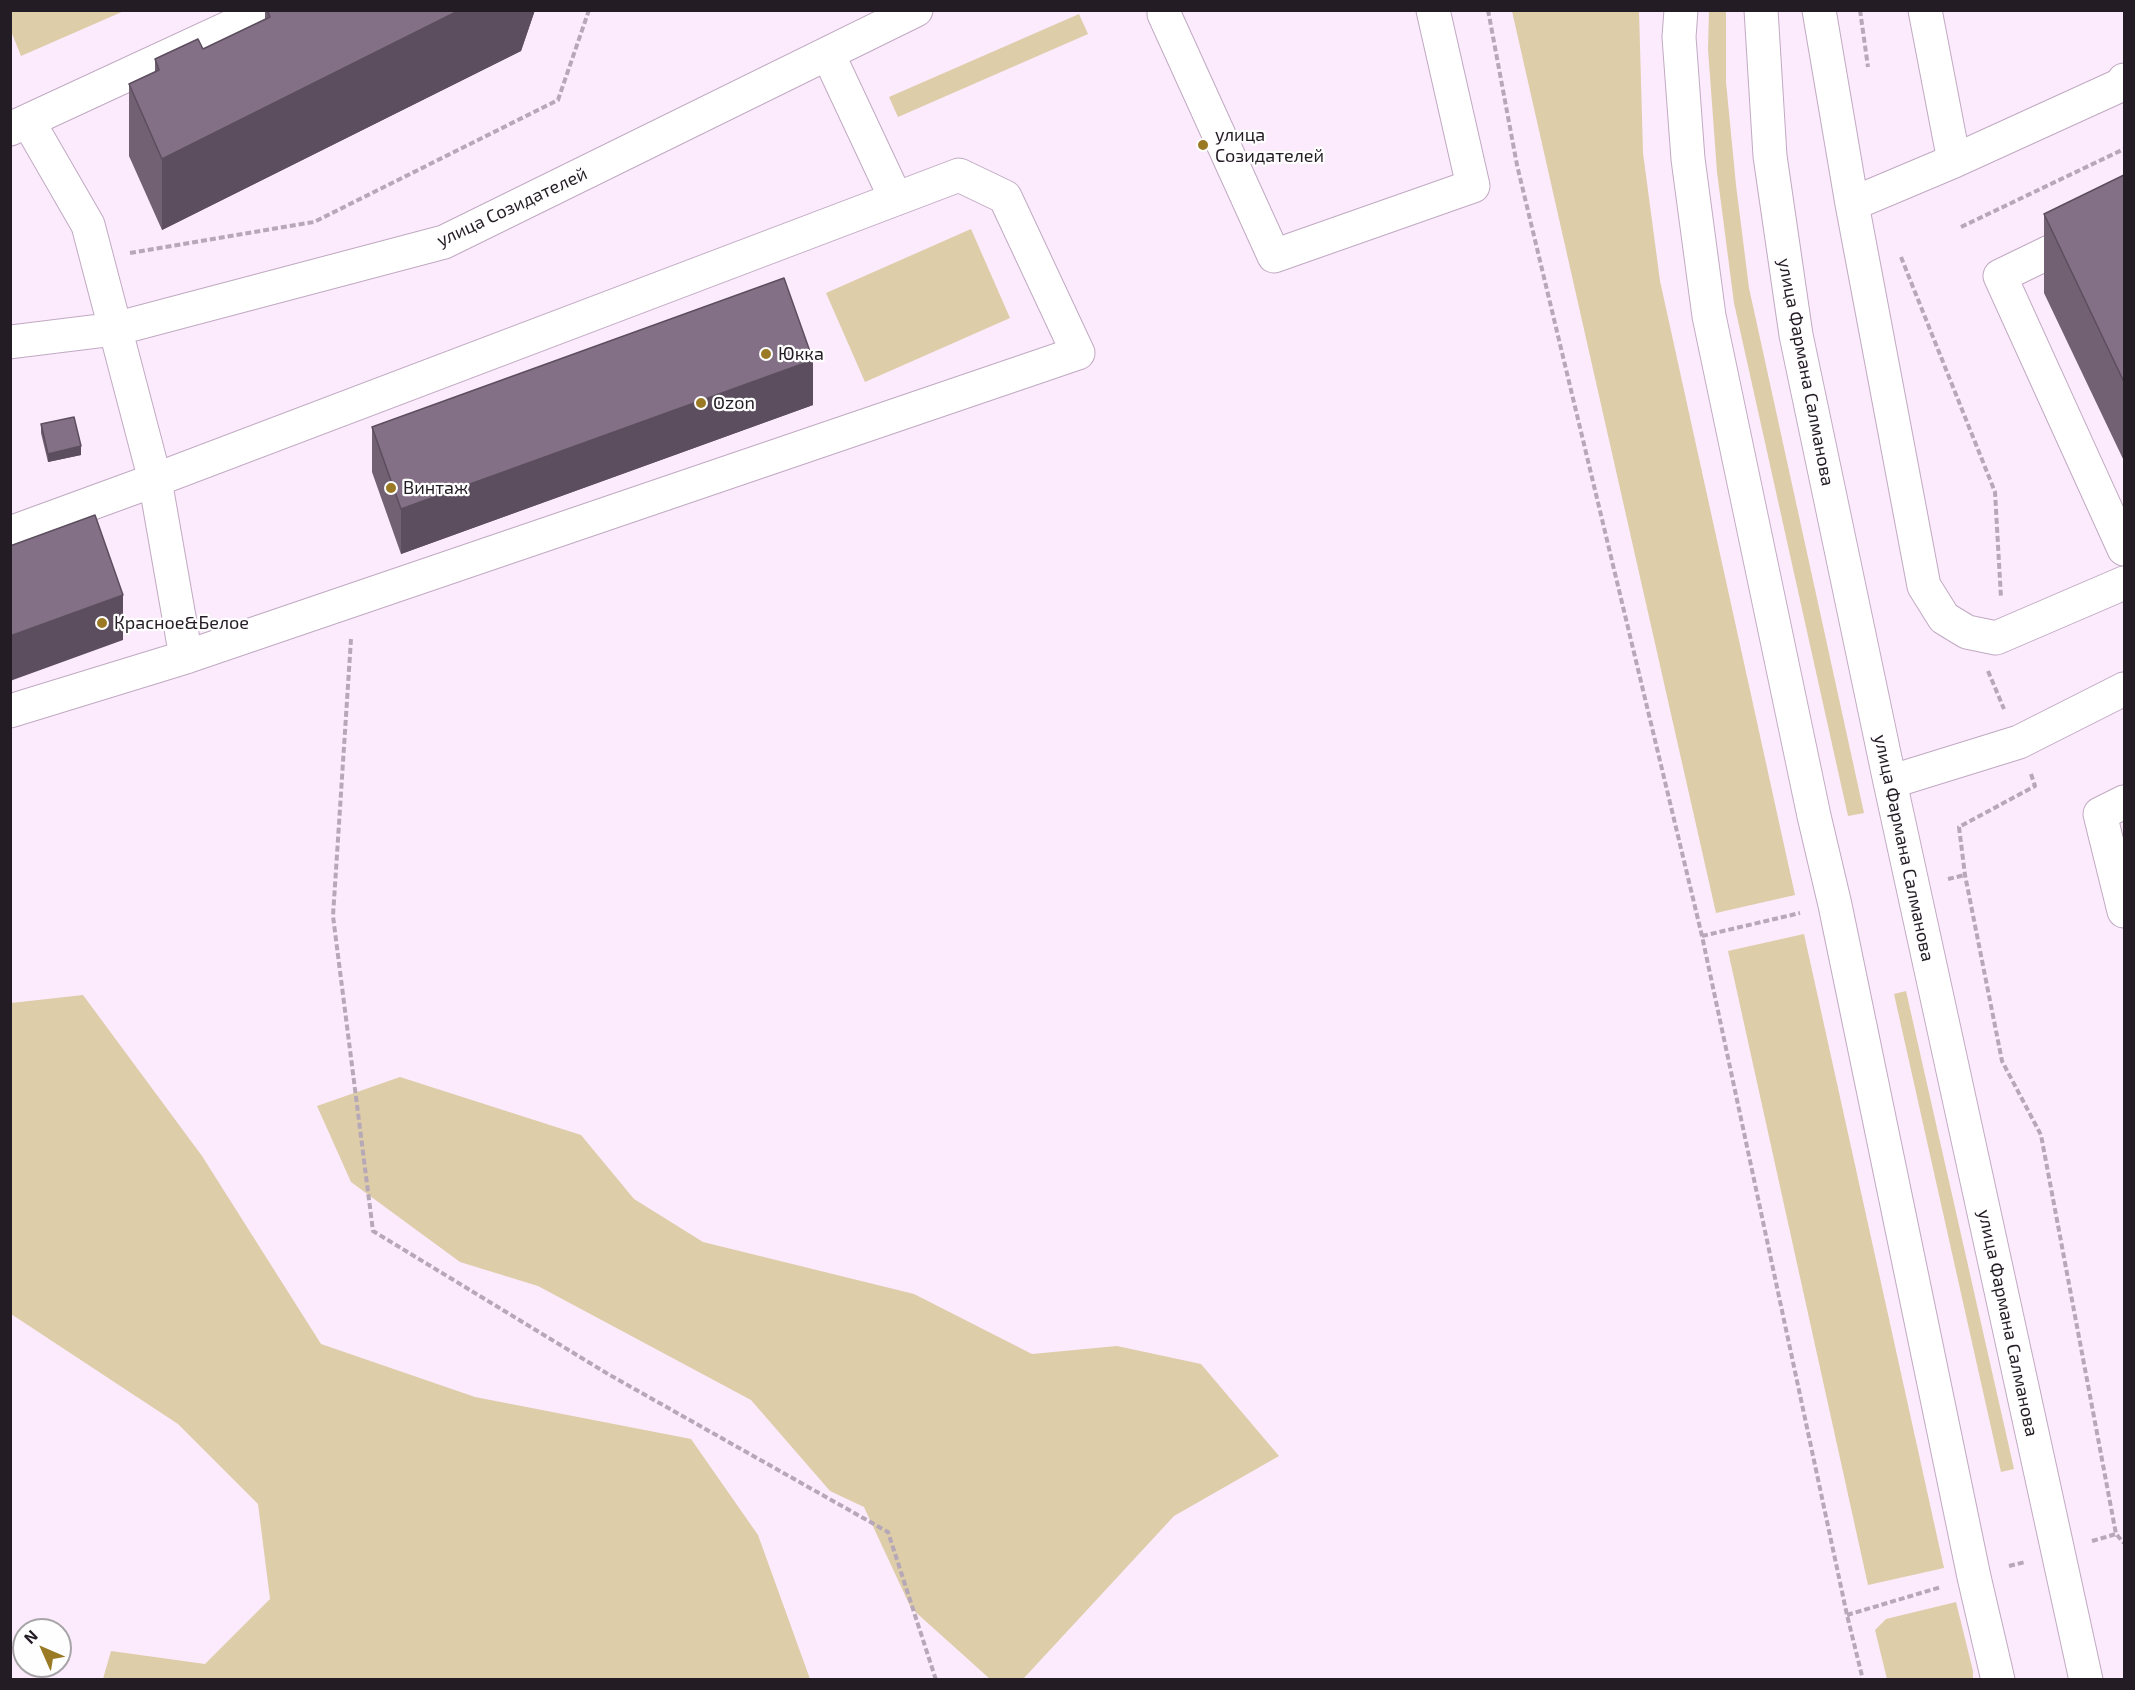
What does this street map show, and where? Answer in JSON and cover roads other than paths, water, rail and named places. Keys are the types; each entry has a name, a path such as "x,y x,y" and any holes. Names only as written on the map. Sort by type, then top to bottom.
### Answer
{"street":[{"path":"186,657 154,480 88,225 19,124 267,10"},
{"name":"улица Созидателей","path":"10,342 115,329 444,242 916,10"},
{"path":"1165,12 1274,256 1473,186 1433,10"},
{"path":"1681,10 1680,37 1688,159 1709,315 1998,1680"},
{"name":"улица Фармана Салманова","path":"1761,10 1770,156 1796,335 1890,782 2086,1680"},
{"path":"1819,10 1852,204 1924,586 1944,618 1967,632 1996,638 2124,583"},
{"path":"1925,10 1954,161"},
{"path":"828,54 896,199"},
{"path":"1852,204 1954,161 2123,84 2124,80"},
{"path":"10,533 959,174 1005,197 1078,353 186,657 10,711"},
{"path":"2124,216 2000,276 2124,549"},
{"path":"1890,782 2019,742 2124,689"},
{"path":"2124,802 2100,814 2124,911"}],"place":[{"name":"улица Созидателей","path":"1203,145"},
{"name":"Юкка","path":"766,354"},
{"name":"Ozon","path":"701,403"},
{"name":"Винтаж","path":"391,488"},
{"name":"Красное&Белое","path":"102,623"}]}
